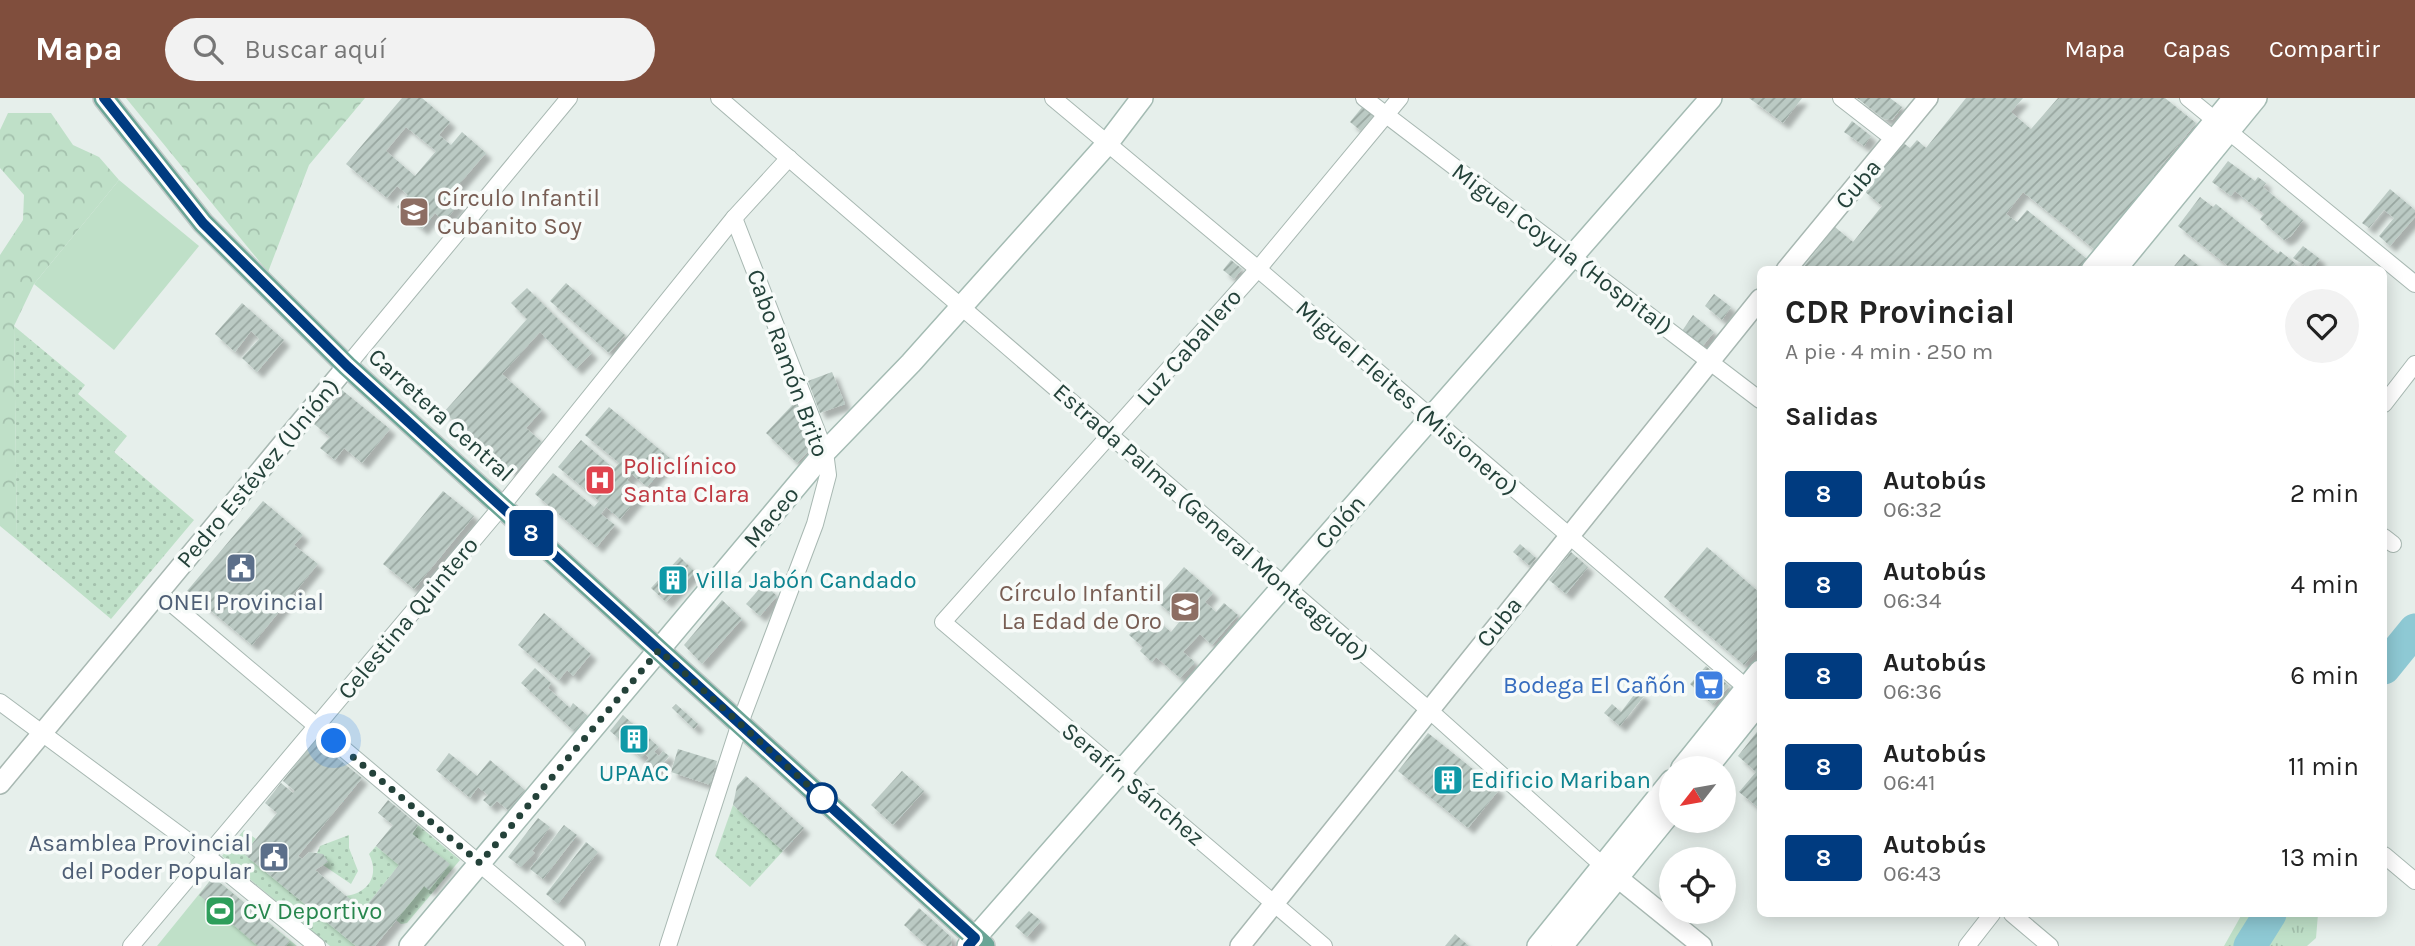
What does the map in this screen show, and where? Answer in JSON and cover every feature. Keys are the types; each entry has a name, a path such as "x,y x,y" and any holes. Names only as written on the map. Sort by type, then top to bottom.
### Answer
{"main road":[{"name":"Carretera Central","path":"104,98 203,223 347,366 740,723 976,943"},
{"name":"Maceo","path":"410,946 825,452 911,363 1107,144 1142,98"},
{"name":"Colón","path":"976,943 1121,773 1711,98"},
{"path":"2118,266 2222,126 2234,98"},
{"path":"2096,266 2222,126 2256,98"},
{"path":"1695,756 1756,697"},
{"path":"1715,756 1756,697"},
{"path":"1562,946 1659,799"},
{"path":"1538,946 1659,824"}],"street":[{"name":"Pedro Estévez (Unión)","path":"0,784 569,98"},
{"name":"Estrada Palma (General Monteagudo)","path":"719,98 1429,710 1610,872 1702,946"},
{"name":"Miguel Fleites (Misionero)","path":"1052,98 1258,269 1756,697"},
{"name":"Miguel Coyula (Hospital)","path":"1364,98 1572,258 1710,359 1757,398"},
{"name":"Luz Caballero","path":"943,622 1258,269 1400,98"},
{"path":"1842,98 1895,140"},
{"name":"Cuba","path":"1789,266 1928,98"},
{"path":"2188,98 2415,284"},
{"name":"Celestina Quintero","path":"131,946 502,506 734,218 789,158"},
{"name":"Cabo Ramón Brito","path":"668,946 740,723 815,524 828,475 825,452 734,218"},
{"name":"Cuba","path":"1240,946 1757,303"},
{"path":"2387,400 2415,364"},
{"path":"159,593 577,946"},
{"name":"Serafín Sánchez","path":"943,622 1324,946"},
{"path":"0,702 44,732 207,856 317,946"},
{"path":"2387,858 2415,881"},
{"path":"1967,946 1990,917"},
{"path":"2016,917 2050,946"}],"green space":[{"path":"126,98 365,98 309,165 268,272"},
{"path":"8,113 51,113 73,145 99,157 119,180 34,284 14,326 17,540 0,526 0,255 23,220 24,195 0,168 0,130"},
{"path":"119,180 199,246 114,350 34,284"},
{"path":"14,326 85,385 78,394 127,436 114,452 194,520 111,619 17,540"},
{"path":"733,805 783,851 750,887 715,856"},
{"path":"418,825 460,860 407,923 401,924 396,920 424,886 449,865 412,834"},
{"path":"244,830 256,839 244,854 356,946 330,946 222,856"},
{"path":"349,835 349,848 358,871 351,884 323,865 317,853 320,846"},
{"path":"376,846 399,865 363,910 346,896 360,891 370,882 373,869 369,854"},
{"name":"CV Deportivo","path":"213,877 297,946 157,946"},
{"path":"2240,917 2318,917 2316,938 2307,946 2224,946"}],"building":[{"path":"402,98 422,98 450,122 439,135 451,145 462,132 486,153 449,196 459,204 444,222 435,213 422,229 397,207 408,195 397,186 387,198 346,164","holes":["406,127 436,151 415,176 386,151"]},
{"path":"1749,98 1802,98 1783,123"},
{"path":"1857,98 1890,98 1902,107 1892,120 1884,119"},
{"path":"1966,98 2023,98 2011,112 2031,129 2058,98 2165,98 2196,123 2153,176 2160,183 2148,198 2141,192 2095,250 2023,192 2006,214 2017,222 2027,210 2087,259 2082,266 1804,266 1835,227 1853,242 1882,206 1864,191 1902,142 1910,148 1917,140 1926,148"},
{"path":"1363,106 1375,115 1361,131 1350,122"},
{"path":"1852,121 1871,136 1864,146 1844,132"},
{"path":"2228,161 2255,181 2258,177 2266,183 2263,187 2303,220 2291,236 2284,240 2260,219 2264,214 2235,191 2231,196 2212,182"},
{"path":"2390,189 2415,210 2415,217 2390,246 2379,236 2394,218 2384,210 2369,228 2362,223"},
{"path":"2200,197 2213,207 2216,204 2278,254 2280,251 2296,264 2228,266 2178,226"},
{"path":"2303,246 2320,259 2315,266 2306,266 2293,258"},
{"path":"2184,254 2199,266 2174,266"},
{"path":"1231,260 1242,269 1234,279 1223,270"},
{"path":"566,283 625,335 609,353 550,301"},
{"path":"527,288 592,353 576,369 540,332 502,374 542,410 526,428 542,442 514,474 444,412 527,319 511,303"},
{"path":"1714,294 1731,307 1722,320 1705,306"},
{"path":"242,303 284,340 257,372 242,358 259,339 251,331 235,352 215,334"},
{"path":"1693,315 1714,332 1702,347 1682,331"},
{"path":"832,372 845,404 820,413 808,381"},
{"path":"342,390 390,429 362,463 344,448 335,460 320,448 330,437 314,424"},
{"path":"796,401 812,448 797,463 766,433"},
{"name":"Policlínico Santa Clara","path":"609,407 671,459 647,487 632,474 627,480 642,493 620,519 606,507 601,514 615,525 597,547 535,494 553,473 594,507 599,501 558,467 581,440 614,469 619,463 585,435"},
{"path":"443,491 474,516 414,589 383,564"},
{"name":"ONEI Provincial","path":"263,501 303,535 294,545 318,564 252,645 187,591"},
{"path":"1520,544 1536,558 1530,566 1513,552"},
{"path":"1707,547 1757,590 1757,650 1744,665 1664,597"},
{"path":"1571,552 1588,567 1566,594 1549,580"},
{"name":"Villa Jabón Candado","path":"680,557 695,572 666,602 651,588"},
{"path":"1184,567 1213,593 1205,602 1216,612 1224,603 1238,615 1212,645 1200,634 1183,652 1195,662 1180,678 1156,657 1152,662 1140,651 1143,647 1129,635 1149,613 1171,632 1180,621 1155,600"},
{"path":"764,584 777,596 760,616 746,604"},
{"path":"722,600 742,619 702,664 684,645"},
{"path":"544,613 591,654 573,676 567,670 559,680 518,645"},
{"name":"Bodega El Cañón","path":"1706,666 1729,686 1713,705 1690,684"},
{"path":"535,668 551,683 548,688 570,708 573,703 588,716 574,731 521,683"},
{"path":"1637,691 1644,696 1620,726 1604,713 1612,704 1621,712"},
{"path":"676,704 698,724 694,729 672,708"},
{"name":"UPAAC","path":"623,715 659,747 654,752 659,756 663,751 669,756 656,772 645,762 649,758 645,754 641,758 610,731"},
{"path":"1757,732 1757,807 1739,792 1756,772 1738,756"},
{"name":"Edificio Mariban","path":"1428,733 1499,790 1468,828 1398,771"},
{"name":"Asamblea Provincial del Poder Popular","path":"315,740 362,778 298,856 302,859 309,852 323,854 328,862 315,870 363,910 399,865 376,846 393,825 378,813 388,800 418,825 412,834 450,864 429,890 424,886 375,946 356,946 244,854 277,813 265,803 281,783 293,793 295,791 283,781"},
{"path":"678,749 717,761 710,785 671,772"},
{"path":"449,753 477,776 490,760 525,790 508,810 497,801 491,807 483,800 488,795 478,787 470,798 436,770"},
{"path":"902,771 924,791 893,825 871,805"},
{"path":"746,776 804,828 783,851 733,805 737,786"},
{"path":"538,818 550,827 532,851 535,853 521,867 508,857"},
{"path":"564,825 577,835 543,879 530,869"},
{"path":"586,842 598,852 558,904 546,894"},
{"path":"213,877 290,941 286,946 258,946 199,895"},
{"path":"919,908 951,937 952,946 927,946 904,925"},
{"path":"1029,911 1041,921 1027,937 1015,926"},
{"path":"1455,934 1469,946 1445,946"}],"waterway":[{"path":"2387,664 2415,630"},
{"path":"2250,946 2268,917"}],"bus line":[{"name":"8","path":"104,98 203,223 347,366 975,938 968,946"}],"place":[{"name":"Círculo Infantil Cubanito Soy","path":"414,212"},
{"name":"Policlínico Santa Clara","path":"600,480"},
{"name":"ONEI Provincial","path":"241,568"},
{"name":"Villa Jabón Candado","path":"673,580"},
{"name":"Círculo Infantil La Edad de Oro","path":"1185,607"},
{"name":"Bodega El Cañón","path":"1709,685"},
{"name":"UPAAC","path":"634,739"},
{"name":"Edificio Mariban","path":"1448,780"},
{"name":"Asamblea Provincial del Poder Popular","path":"274,857"},
{"name":"CV Deportivo","path":"220,911"}],"route":[{"path":"334,741 480,863 659,650 822,798"}]}
